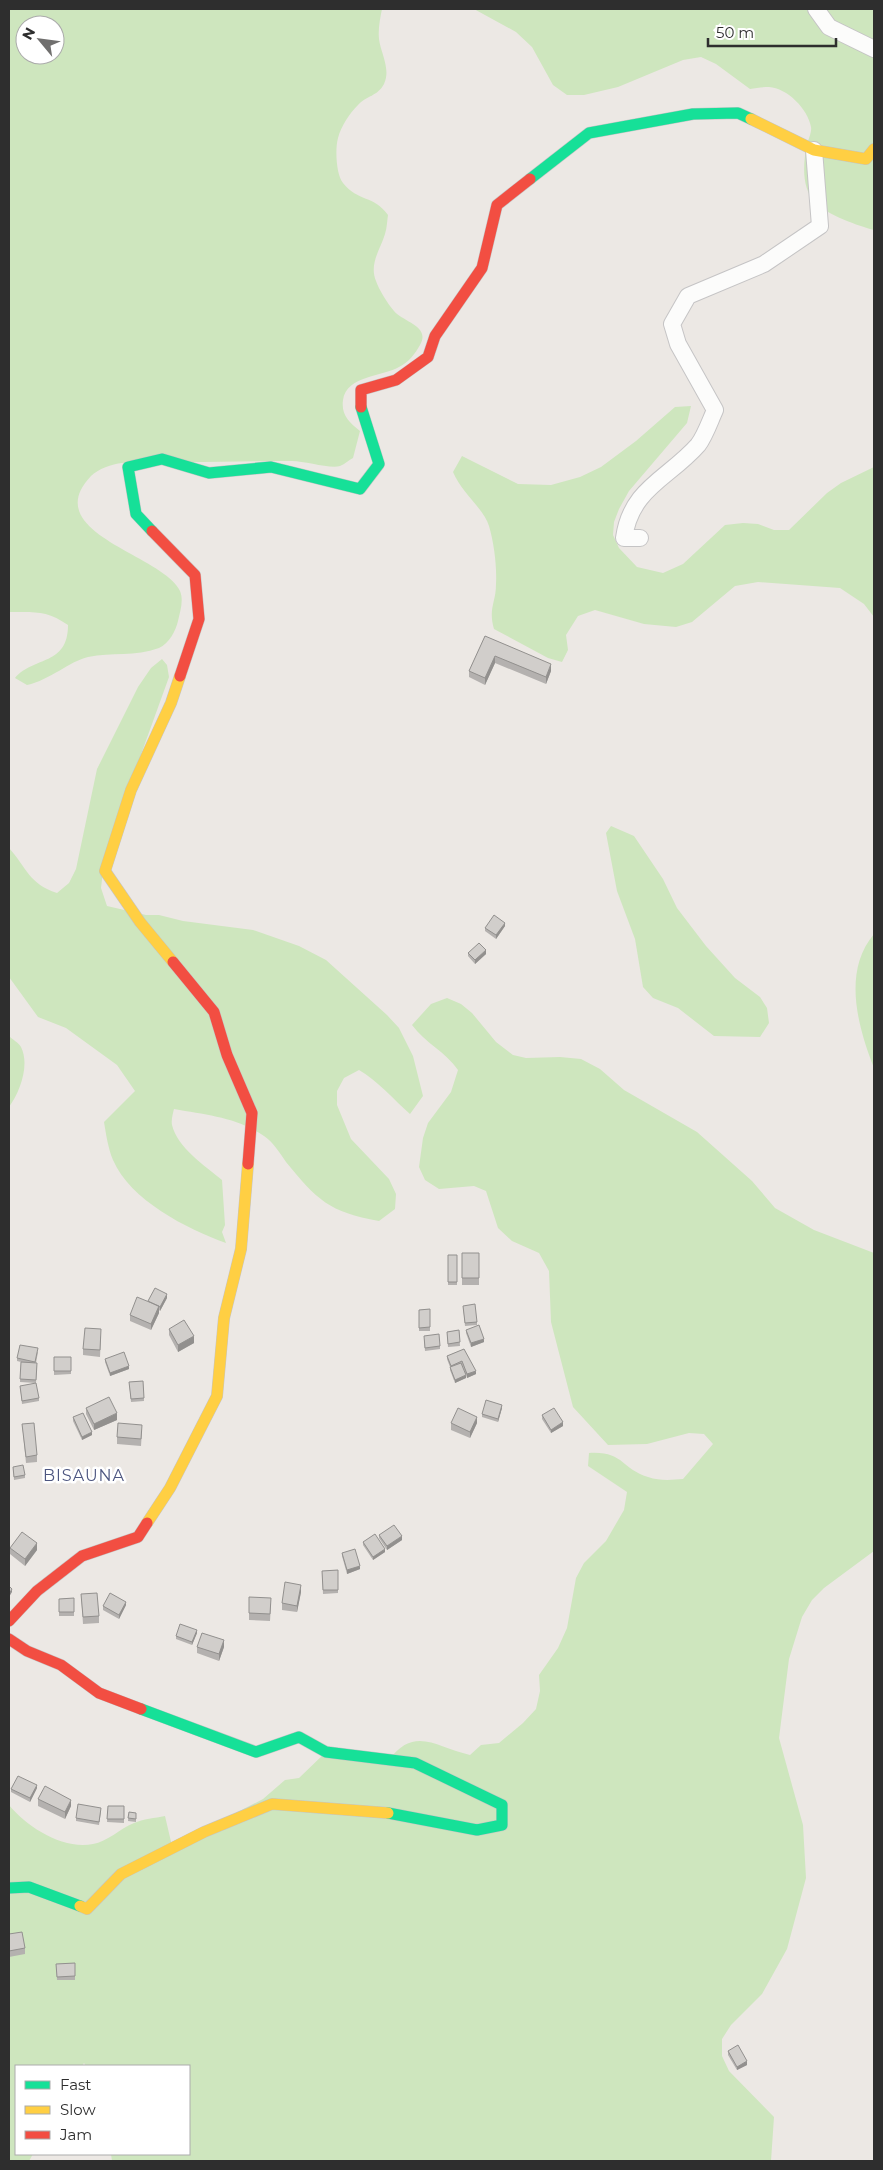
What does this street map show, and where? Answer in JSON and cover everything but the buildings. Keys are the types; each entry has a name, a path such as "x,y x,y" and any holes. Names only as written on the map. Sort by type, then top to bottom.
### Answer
{"street":[{"path":"816,9 829,27 874,49"},
{"path":"9,1621 37,1591 82,1556 138,1537 170,1488 217,1396 224,1318 241,1249 252,1113 227,1055 214,1012 140,922 105,871 131,790 171,703 199,619 195,576 136,514 128,467 162,459 209,473 271,467 360,488 379,464 360,404 361,390 396,380 428,357 435,336 482,268 497,205 589,133 693,114 738,113 814,150 866,159 874,149"},
{"path":"640,538 624,538 626,524 642,494 699,444 715,410 678,344 672,324 688,296 764,264 820,226 814,150"},
{"path":"9,1639 27,1651 60,1666 99,1694 256,1752 299,1737 326,1752 415,1763 502,1805 502,1825 477,1830 376,1810 272,1804 204,1832 121,1874 87,1909 29,1887 9,1888"}],"green space":[{"path":"9,9 382,9 379,35 386,67 386,78 379,91 361,102 346,120 338,138 337,161 343,183 354,193 377,204 388,215 386,232 374,263 374,275 379,288 392,308 398,315 414,325 422,333 420,345 414,355 403,365 358,381 346,392 343,400 343,410 349,421 360,431 353,458 340,466 324,466 292,461 130,462 110,466 97,471 91,476 79,496 80,513 91,528 169,578 180,591 182,598 176,628 163,646 150,651 81,659 44,679 27,685 15,678 31,666 56,654 67,638 68,625 47,614 9,612"},
{"path":"474,9 874,9 874,230 835,216 821,207 811,197 804,176 804,168 811,127 806,113 796,101 783,91 769,87 750,89 716,64 701,57 683,60 618,87 584,95 567,95 553,85 532,47 516,32"},
{"path":"691,406 687,423 629,491 619,509 614,522 613,535 619,548 637,567 663,573 683,564 725,525 758,524 774,530 789,530 827,493 841,483 874,467 874,617 864,604 840,588 758,582 735,586 692,622 676,627 644,624 595,610 578,616 566,635 568,650 562,662 548,658 494,629 492,611 496,591 496,562 492,540 486,520 453,472 462,456 518,484 551,485 580,477 601,467 636,441 675,407"},
{"path":"162,659 167,665 169,677 105,854 101,888 107,906 146,915 159,915 183,921 253,930 299,946 326,960 399,1028 413,1056 423,1096 410,1114 379,1085 359,1070 344,1078 337,1091 337,1105 351,1139 389,1179 396,1194 395,1209 379,1221 348,1213 325,1202 307,1186 264,1136 232,1121 174,1109 172,1125 180,1141 192,1156 222,1180 225,1225 222,1232 226,1243 194,1230 161,1211 132,1188 121,1174 113,1160 107,1141 104,1122 135,1091 117,1065 66,1028 38,1017 9,977 9,848 29,875 40,885 57,893 69,883 76,869 97,769 138,687 151,668"},
{"path":"611,826 634,836 663,879 677,908 706,946 735,978 760,997 767,1008 769,1023 760,1037 714,1036 678,1008 653,998 643,987 635,939 617,891 606,833"},
{"path":"874,934 874,1068 859,1018 856,982 858,965 864,949"},
{"path":"447,998 461,1004 472,1013 496,1042 513,1055 526,1058 560,1057 581,1059 600,1069 624,1090 697,1132 752,1181 775,1208 814,1230 874,1253 874,1551 824,1588 812,1600 802,1617 789,1659 779,1738 803,1825 806,1878 787,1949 762,1994 731,2025 722,2039 722,2056 729,2071 774,2117 771,2161 112,2161 111,2155 190,2155 190,2065 85,2065 84,2063 83,2065 15,2065 15,2155 32,2155 29,2161 9,2161 9,1805 26,1821 46,1835 70,1844 82,1845 98,1843 129,1825 165,1816 172,1846 263,1799 285,1780 299,1778 326,1752 389,1760 399,1749 408,1743 417,1741 437,1744 470,1755 481,1745 499,1743 523,1723 536,1709 540,1691 539,1675 558,1648 567,1628 576,1578 584,1563 606,1541 624,1510 627,1492 588,1466 589,1453 609,1455 639,1474 648,1477 661,1480 683,1479 713,1444 704,1434 689,1433 647,1444 608,1445 573,1407 551,1322 549,1271 539,1253 512,1241 498,1228 486,1191 474,1186 439,1189 425,1180 419,1167 423,1138 428,1123 451,1092 458,1070 448,1058 412,1025 431,1004"},
{"path":"9,1036 21,1047 24,1054 24,1070 17,1094 9,1107"}],"traffic: fast":[{"path":"530,179 589,133 693,114 738,113 751,119"},
{"path":"152,531 136,514 128,467 162,459 209,473 271,467 360,489 379,464 361,407"},
{"path":"141,1709 256,1752 299,1737 326,1752 415,1763 502,1805 502,1825 477,1830 388,1813"},
{"path":"9,1888 29,1887 80,1906"}],"traffic: slow":[{"path":"751,119 814,150 866,159 874,149"},
{"path":"173,962 140,922 105,871 131,790 171,703 180,676"},
{"path":"147,1523 170,1488 217,1396 224,1318 241,1249 248,1164"},
{"path":"80,1906 87,1909 121,1874 204,1832 272,1804 388,1813"}],"traffic: jam":[{"path":"361,407 361,390 396,380 428,357 435,336 482,268 497,205 530,179"},
{"path":"152,531 195,575 199,619 180,676"},
{"path":"173,962 214,1012 227,1055 252,1113 248,1164"},
{"path":"9,1621 37,1591 82,1556 138,1537 147,1523"},
{"path":"9,1639 27,1651 61,1665 99,1693 141,1709"}],"district":[{"name":"BISAUNA","path":"84,1475"}]}
